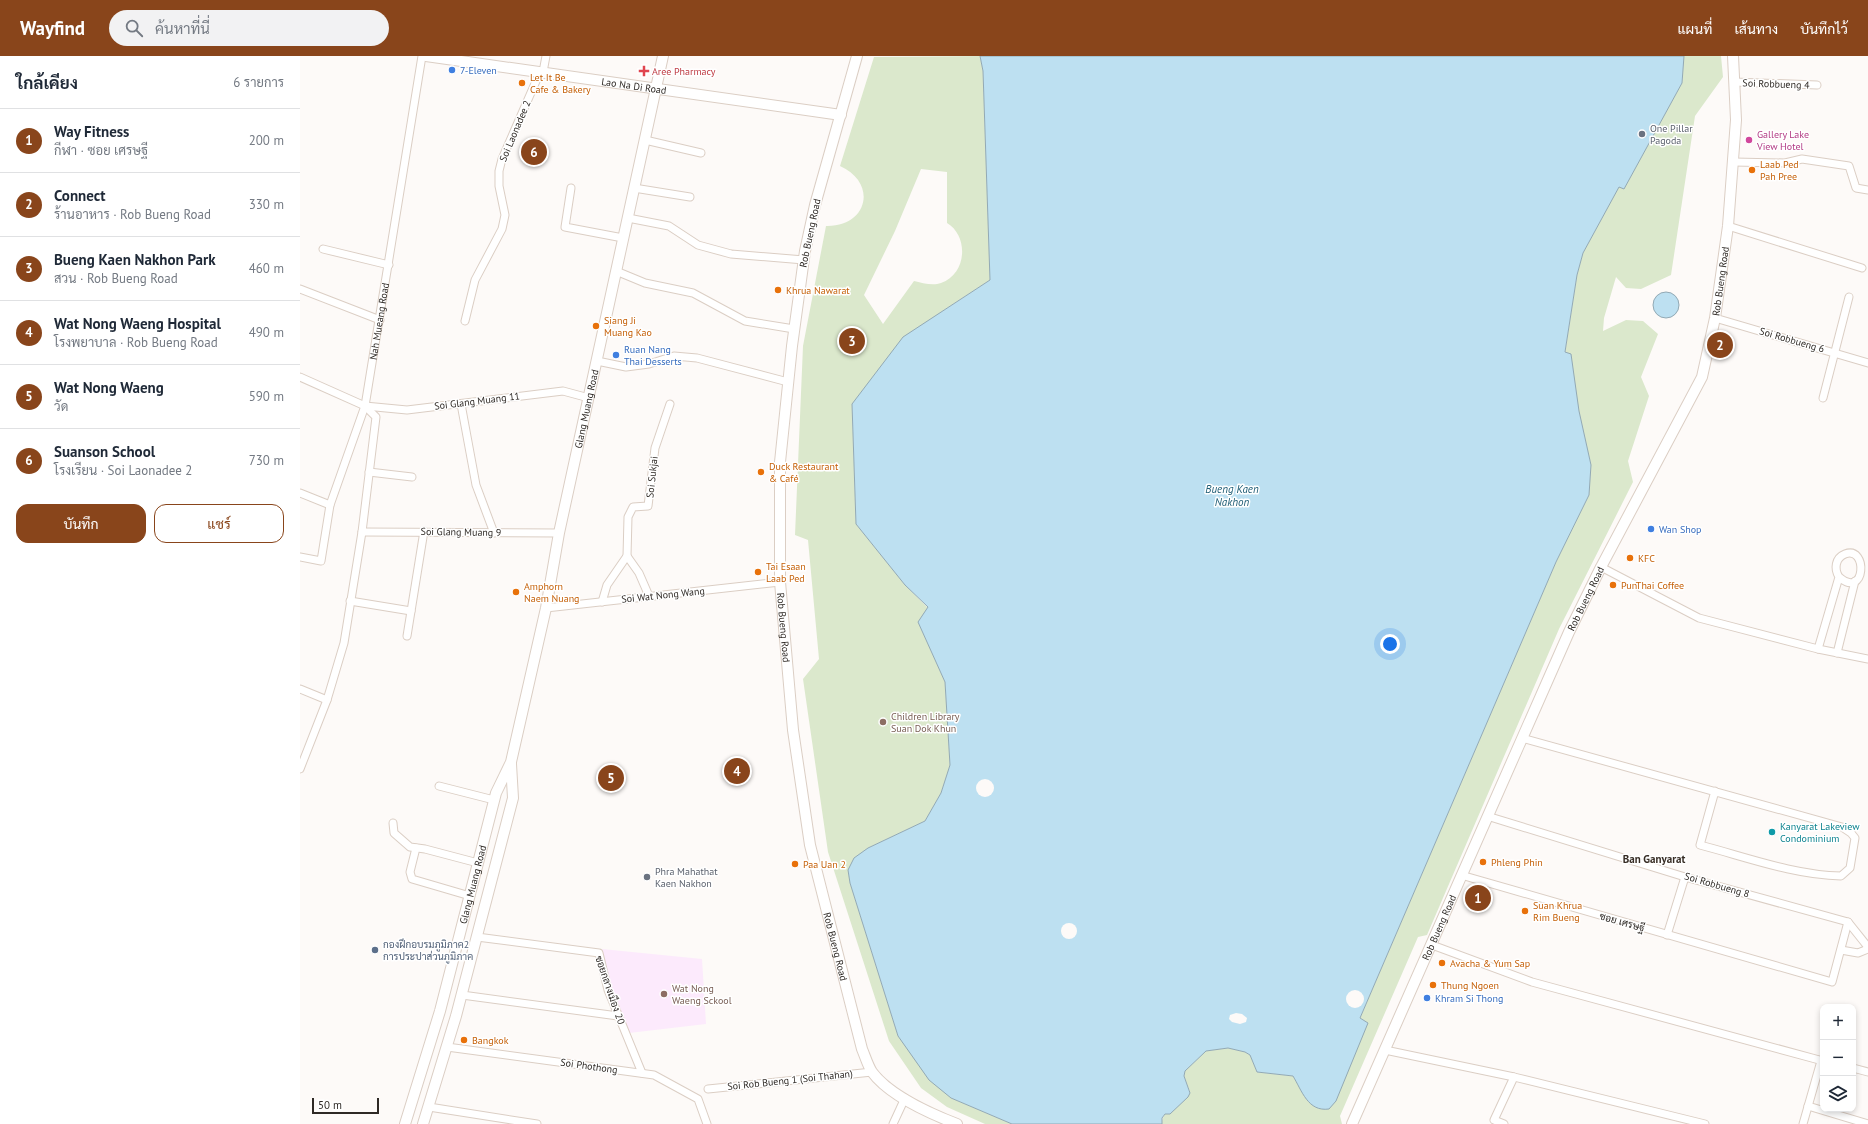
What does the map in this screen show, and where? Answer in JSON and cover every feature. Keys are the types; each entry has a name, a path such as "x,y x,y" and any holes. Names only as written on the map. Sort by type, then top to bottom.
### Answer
{"street":[{"name":"Lao Na Di Road","path":"427,56 841,115"},
{"name":"Nah Mueang Road","path":"300,557 321,561 330,504 365,406 427,56"},
{"name":"Soi Laonadee 2","path":"465,321 475,280 502,229 506,215 499,186 499,171 502,159 541,72 546,56"},
{"name":"Glang Muang Road","path":"405,1124 440,1011 494,800 511,762 546,608 559,533 663,56"},
{"name":"Rob Bueng Road","path":"857,56 815,204 804,260 794,329 780,462 780,582 793,730 810,845 862,1049 872,1072 886,1086 905,1098 957,1124"},
{"name":"Rob Bueng Road","path":"1352,1124 1569,632 1601,567 1702,377 1715,318 1728,226 1734,162 1736,120 1732,56"},
{"name":"Soi Robbueng 4","path":"1734,82 1817,85"},
{"path":"645,140 701,153"},
{"path":"1734,162 1785,163 1802,159 1849,166 1856,188 1868,190"},
{"path":"571,188 565,227 623,238"},
{"path":"634,188 690,197"},
{"path":"628,218 669,226 698,245 731,254 804,260"},
{"path":"1728,226 1862,268"},
{"path":"323,249 389,265"},
{"path":"616,271 645,283 693,293 745,321 794,329"},
{"path":"300,289 380,320"},
{"path":"1823,398 1849,297"},
{"name":"Soi Robbueng 6","path":"1715,318 1836,352 1868,363"},
{"path":"597,361 626,367 649,364 674,356 682,356 697,358 788,382"},
{"path":"300,377 365,406 376,417 362,532 344,643 327,700 300,769"},
{"name":"Soi Glang Muang 11","path":"365,406 407,410 563,391 589,398"},
{"path":"461,404 476,485 494,533"},
{"name":"Soi Sukjai","path":"627,556 628,517 634,507 648,506 655,448 670,404"},
{"path":"369,472 412,477"},
{"path":"300,493 330,504"},
{"path":"407,636 424,531"},
{"name":"Soi Glang Muang 9","path":"362,532 424,531 559,533"},
{"path":"1818,649 1839,578 1836,564 1842,556 1851,553 1865,561 1866,570 1860,579 1846,582 1839,578"},
{"path":"602,602 607,585 627,556 640,573 649,596"},
{"path":"1601,567 1699,618 1818,649 1868,659"},
{"path":"1837,653 1856,581"},
{"name":"Soi Wat Nong Wang","path":"546,608 780,582"},
{"path":"350,601 411,611"},
{"path":"300,689 327,700"},
{"path":"1522,738 1715,791 1847,829 1855,838 1850,868 1841,876 1824,876 1791,870 1700,845 1715,791"},
{"name":"Glang Muang Road","path":"423,1124 462,995 513,798 511,762"},
{"path":"439,786 494,800"},
{"name":"Soi Robbueng 8","path":"1487,816 1685,877 1848,922"},
{"path":"393,823 394,833 396,836 410,848 425,849 495,867"},
{"path":"416,848 410,872 412,879 470,896"},
{"name":"ซอย เศรษฐี","path":"1461,875 1832,982 1840,950"},
{"path":"1667,935 1685,877"},
{"path":"1848,922 1868,948 1858,953 1840,950 1848,922"},
{"name":"ซอยกลางเมือง 20","path":"477,937 599,952 608,990 642,1073"},
{"path":"1432,945 1532,982 1820,1060"},
{"path":"462,995 618,1016"},
{"name":"Soi Phothong","path":"447,1047 654,1075 698,1099 708,1124"},
{"path":"1385,1050 1514,1077 1705,1124"},
{"path":"1803,1124 1820,1067"},
{"path":"1856,1069 1868,1072"},
{"name":"Soi Rob Bueng 1 (Soi Thahan)","path":"708,1089 872,1072"},
{"path":"1504,1124 1494,1120 1514,1077"},
{"path":"892,1124 905,1098"},
{"path":"1808,1106 1868,1124"},
{"path":"429,1107 537,1124"}],"shaded area":[{"path":"602,949 702,959 706,1024 629,1033 611,991"}],"green space":[{"path":"980,56 983,71 990,280 944,310 852,404 856,524 905,585 928,608 918,622 945,682 950,765 941,793 925,821 868,848 848,870 850,883 898,1036 951,1098 1012,1124 985,1124 947,1107 921,1088 889,1041 828,852 803,679 819,659 808,540 795,535 803,346 826,226 840,224 851,219 859,212 863,203 863,193 860,183 852,174 840,166 874,57","holes":["921,169 947,172 947,223 954,229 962,245 960,263 956,272 950,278 941,283 931,284 914,281 883,324 864,295 895,231"]},
{"path":"1684,56 1721,56 1723,77 1695,116 1671,275 1641,289 1626,288 1616,277 1604,318 1603,331 1626,320 1643,321 1658,334 1641,377 1649,396 1628,461 1633,482 1559,629 1427,935 1418,937 1340,1116 1342,1124 1162,1124 1168,1110 1190,1092 1184,1076 1185,1071 1206,1051 1228,1048 1245,1052 1250,1055 1257,1072 1293,1076 1308,1100 1368,1023 1360,1018 1556,562 1589,495 1591,465 1565,353 1577,275 1583,253 1619,186 1624,188 1682,83"}],"water":[{"name":"Bueng Kaen Nakhon","path":"980,56 1684,56 1682,83 1624,189 1619,187 1583,253 1577,275 1565,352 1571,354 1579,411 1591,465 1589,495 1556,562 1360,1018 1368,1023 1336,1101 1329,1109 1322,1109 1311,1104 1306,1099 1293,1076 1257,1072 1250,1055 1245,1052 1228,1048 1206,1051 1185,1071 1184,1076 1190,1093 1188,1097 1170,1114 1165,1114 1162,1118 1162,1124 1012,1124 951,1098 929,1080 898,1036 850,883 848,870 854,858 868,848 925,821 941,793 950,765 945,682 918,622 928,607 905,585 856,524 852,404 903,337 990,280 983,71"},
{"path":"1666,292 1675,296 1679,305 1675,314 1666,318 1657,314 1653,305 1657,296"}],"pier":[{"path":"985,779 991,782 994,788 991,794 985,797 979,794 976,788 979,782"},
{"path":"1066,923 1072,923 1077,928 1075,937 1072,939 1066,939 1061,934 1061,928"},
{"path":"1355,990 1361,993 1364,999 1361,1005 1355,1008 1349,1005 1346,999 1349,993"},
{"path":"1236,1013 1242,1014 1247,1018 1246,1022 1240,1024 1232,1022 1229,1019 1230,1015"}],"place":[{"name":"7-Eleven","path":"452,70"},
{"name":"Aree Pharmacy","path":"644,71"},
{"name":"Let It Be Cafe & Bakery","path":"522,83"},
{"name":"One Pillar Pagoda","path":"1642,134"},
{"name":"Gallery Lake View Hotel","path":"1749,140"},
{"name":"Suanson School","path":"534,152"},
{"name":"Laab Ped Pah Pree","path":"1752,170"},
{"name":"Khrua Nawarat","path":"778,290"},
{"name":"Siang Ji Muang Kao","path":"596,326"},
{"name":"Bueng Kaen Nakhon Park","path":"852,341"},
{"name":"Connect","path":"1720,345"},
{"name":"Ruan Nang Thai Desserts","path":"616,355"},
{"name":"Duck Restaurant & Café","path":"761,472"},
{"name":"Wan Shop","path":"1651,529"},
{"name":"KFC","path":"1630,558"},
{"name":"Tai Esaan Laab Ped","path":"758,572"},
{"name":"PunThai Coffee","path":"1613,585"},
{"name":"Amphorn Naem Nuang","path":"516,592"},
{"name":"Children Library Suan Dok Khun","path":"883,722"},
{"name":"Wat Nong Waeng Hospital","path":"737,771"},
{"name":"Wat Nong Waeng","path":"611,778"},
{"name":"Kanyarat Lakeview Condominium","path":"1772,832"},
{"name":"Phleng Phin","path":"1483,862"},
{"name":"Paa Uan 2","path":"795,864"},
{"name":"Phra Mahathat Kaen Nakhon","path":"647,877"},
{"name":"Way Fitness","path":"1478,898"},
{"name":"Suan Khrua Rim Bueng","path":"1525,911"},
{"name":"กองฝึกอบรมภูมิภาค2 การประปาส่วนภูมิภาค","path":"375,950"},
{"name":"Avacha & Yum Sap","path":"1442,963"},
{"name":"Thung Ngoen","path":"1433,985"},
{"name":"Wat Nong Waeng Sckool","path":"664,994"},
{"name":"Khram Si Thong","path":"1427,998"},
{"name":"Bangkok","path":"464,1040"}],"district":[{"name":"Ban Ganyarat","path":"1654,859"}]}
